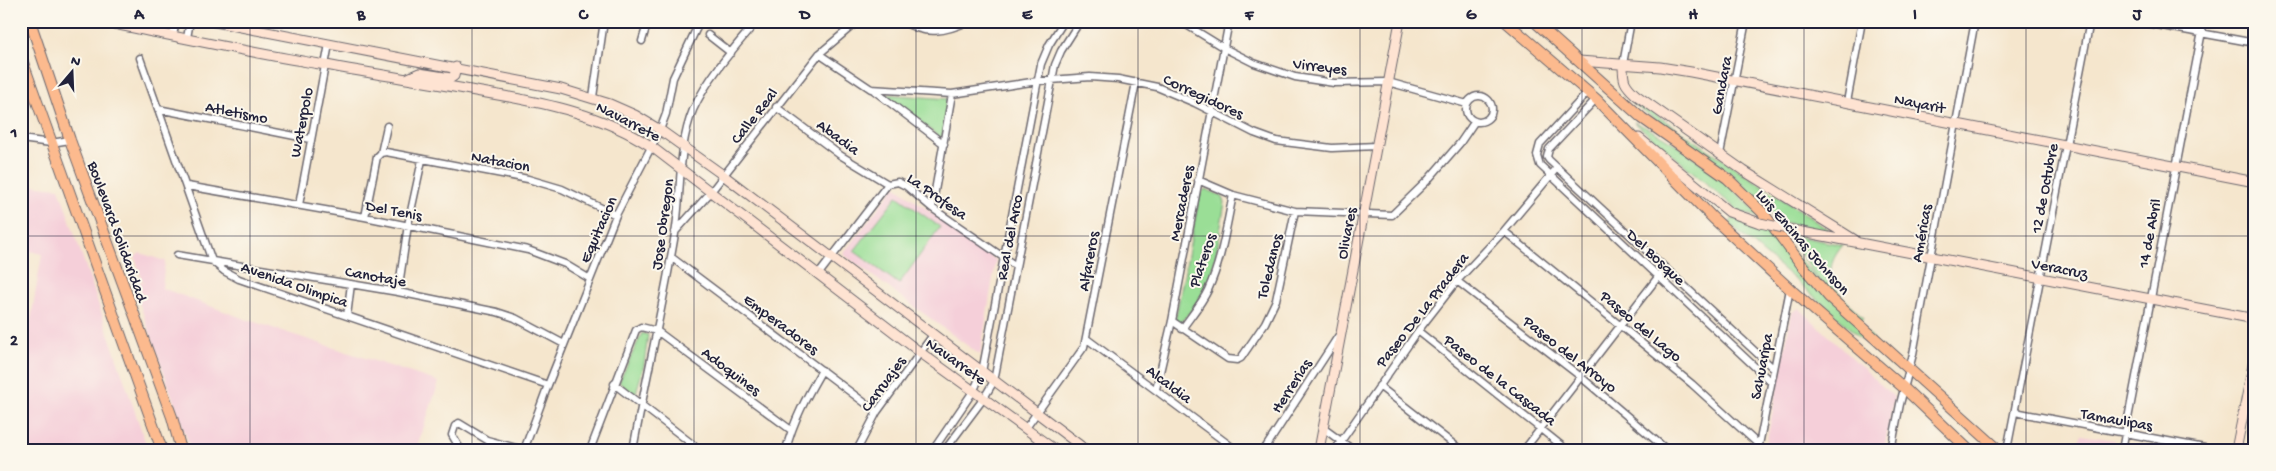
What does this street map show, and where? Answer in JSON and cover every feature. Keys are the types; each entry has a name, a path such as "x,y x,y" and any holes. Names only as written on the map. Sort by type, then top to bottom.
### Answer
{"main road":[{"name":"Boulevard Solidaridad","path":"30,21 70,140 172,417 181,450"},
{"name":"Navarrete","path":"99,21 132,24 187,38 325,65 408,78 524,100 587,115 614,126 652,147 921,353 1055,450"},
{"name":"Navarrete","path":"210,21 456,68 593,97 635,115 660,130 723,175 1086,450"},
{"name":"Olivares","path":"1319,450 1339,334 1400,21"},
{"path":"1505,21 1596,99 1713,218 1790,289 1904,388 1969,450"},
{"name":"Luis Encinas Johnson","path":"1534,21 1642,118 1694,153 1734,184 1763,212 1824,291 1999,450"},
{"name":"Boulevard Solidaridad","path":"21,57 50,143 162,450"},
{"name":"Nayarit","path":"1579,61 1660,67 1735,80 2255,182"},
{"path":"1623,64 1623,76 1626,86 1720,154 1860,242"},
{"path":"408,78 420,73 451,78 454,76 456,68"},
{"name":"Veracruz","path":"1608,112 1729,212 1760,223 2255,319"},
{"path":"2236,450 2255,355"}],"street":[{"path":"173,35 176,21"},
{"path":"187,38 190,21"},
{"path":"593,97 604,21"},
{"path":"642,40 648,21"},
{"name":"Equitacion","path":"524,450 616,215 660,130 666,114 673,78 700,21"},
{"name":"Jose Obregon","path":"633,450 675,232 684,148 693,111 704,90 730,53 757,21"},
{"name":"Calle Real","path":"675,232 710,193 819,54 858,21"},
{"path":"903,21 914,29 932,32 953,29 969,21"},
{"name":"Real del Arco","path":"933,450 974,390 982,372 1038,81 1048,46 1064,21"},
{"name":"Real del Arco","path":"945,450 984,398 994,380 1051,80 1061,51 1080,21"},
{"name":"Virreyes","path":"1180,21 1254,64 1295,77 1334,83 1388,82 1467,104"},
{"name":"Mercaderes","path":"1156,390 1172,321 1229,21"},
{"path":"1623,64 1631,21"},
{"name":"Gandara","path":"1720,154 1746,21"},
{"path":"1847,102 1862,21"},
{"name":"Américas","path":"1893,449 1975,21"},
{"name":"12 de Octubre","path":"2008,450 2039,278 2090,21"},
{"path":"2135,21 2255,43"},
{"name":"14 de Abril","path":"2122,450 2204,21"},
{"path":"708,35 730,53"},
{"name":"Waterpolo","path":"299,205 329,44"},
{"name":"Corregidores","path":"819,54 870,88 944,144"},
{"path":"140,58 187,186 212,261"},
{"name":"Corregidores","path":"870,88 952,94 1038,81 1090,77 1136,82 1157,88 1211,111 1254,133 1284,143 1332,148 1376,146"},
{"name":"Alfareros","path":"1026,428 1080,354 1087,339 1136,82"},
{"name":"Del Bosque","path":"1588,92 1540,144 1537,155 1538,161 1550,176 1771,382"},
{"path":"932,208 952,94"},
{"path":"1481,96 1491,104 1490,116 1483,122 1475,121 1468,116 1467,104 1472,98 1481,96"},
{"name":"Del Bosque","path":"1596,99 1549,149 1547,157 1556,169 1774,369"},
{"name":"Abadia","path":"776,107 840,155 888,184"},
{"name":"Atletismo","path":"158,109 310,139"},
{"path":"1198,180 1233,196 1295,211 1364,212 1386,216 1397,212 1460,143 1475,121"},
{"path":"366,217 379,155 388,126"},
{"path":"21,139 50,143 70,140"},
{"name":"Natacion","path":"379,155 386,152 528,179 562,189 616,215"},
{"path":"398,292 408,225 422,160"},
{"name":"Paseo De La Pradera","path":"1335,450 1418,331 1457,281 1504,231 1556,169"},
{"name":"La Profesa","path":"818,275 888,184 898,182 1016,266"},
{"name":"Del Tenis","path":"187,186 366,217 528,250 565,264 590,279"},
{"name":"Plateros","path":"1182,329 1207,292 1213,278 1222,248 1233,196"},
{"name":"Toledanos","path":"1172,321 1228,359 1237,360 1241,358 1265,323 1276,300 1295,211"},
{"name":"Paseo del Lago","path":"1504,231 1621,324 1692,384 1759,448"},
{"name":"Canotaje","path":"177,255 398,292 497,312 515,318 564,344"},
{"name":"Emperadores","path":"670,257 877,412"},
{"name":"Avenida Olimpica","path":"212,261 239,280 548,385"},
{"path":"1524,450 1666,268"},
{"name":"Paseo del Arroyo","path":"1457,281 1580,377 1667,450"},
{"path":"347,316 351,284"},
{"name":"Sahuaripa","path":"1759,448 1790,289"},
{"path":"590,450 636,330 641,327 657,331"},
{"name":"Adoquines","path":"657,331 791,430"},
{"name":"Paseo de la Cascada","path":"1418,331 1567,450"},
{"name":"Herrerias","path":"1264,450 1339,334"},
{"name":"Carruajes","path":"857,450 877,412 933,335"},
{"path":"990,337 1003,338"},
{"name":"Alcaldia","path":"1087,339 1236,450"},
{"path":"786,450 791,430 803,403 822,370"},
{"path":"614,384 700,450"},
{"path":"1379,386 1461,450"},
{"name":"Tamaulipas","path":"2015,412 2215,450"},
{"path":"463,450 452,435 455,426 459,423 500,447 524,450"},
{"path":"1324,428 1353,450"}],"shaded area":[{"path":"21,184 59,188 148,450 21,450 21,378 42,254 21,249"},
{"path":"895,186 996,260 980,355 843,254"},
{"path":"140,253 165,261 162,288 245,319 439,382 416,450 191,450 131,279 146,283 142,280 135,257"},
{"path":"1799,308 1894,397 1884,450 1765,450 1792,312"},
{"path":"2082,435 2114,440 2112,450 2088,450 2079,441"}],"green space":[{"path":"883,94 949,99 942,139"},
{"path":"1631,102 1637,102 1833,233 1779,221 1733,175"},
{"path":"1634,122 1687,152 1763,218 1740,212"},
{"path":"1205,189 1222,196 1225,202 1215,261 1211,275 1199,300 1188,315 1177,323 1175,321 1200,194"},
{"path":"897,196 940,227 899,284 854,251"},
{"path":"1733,218 1772,230 1895,363 1894,368 1798,282 1729,224"},
{"path":"1787,234 1843,245 1831,267 1831,276 1834,285 1840,293 1863,318 1861,321 1815,275"},
{"path":"642,333 648,335 644,365 635,396 619,382"}]}
